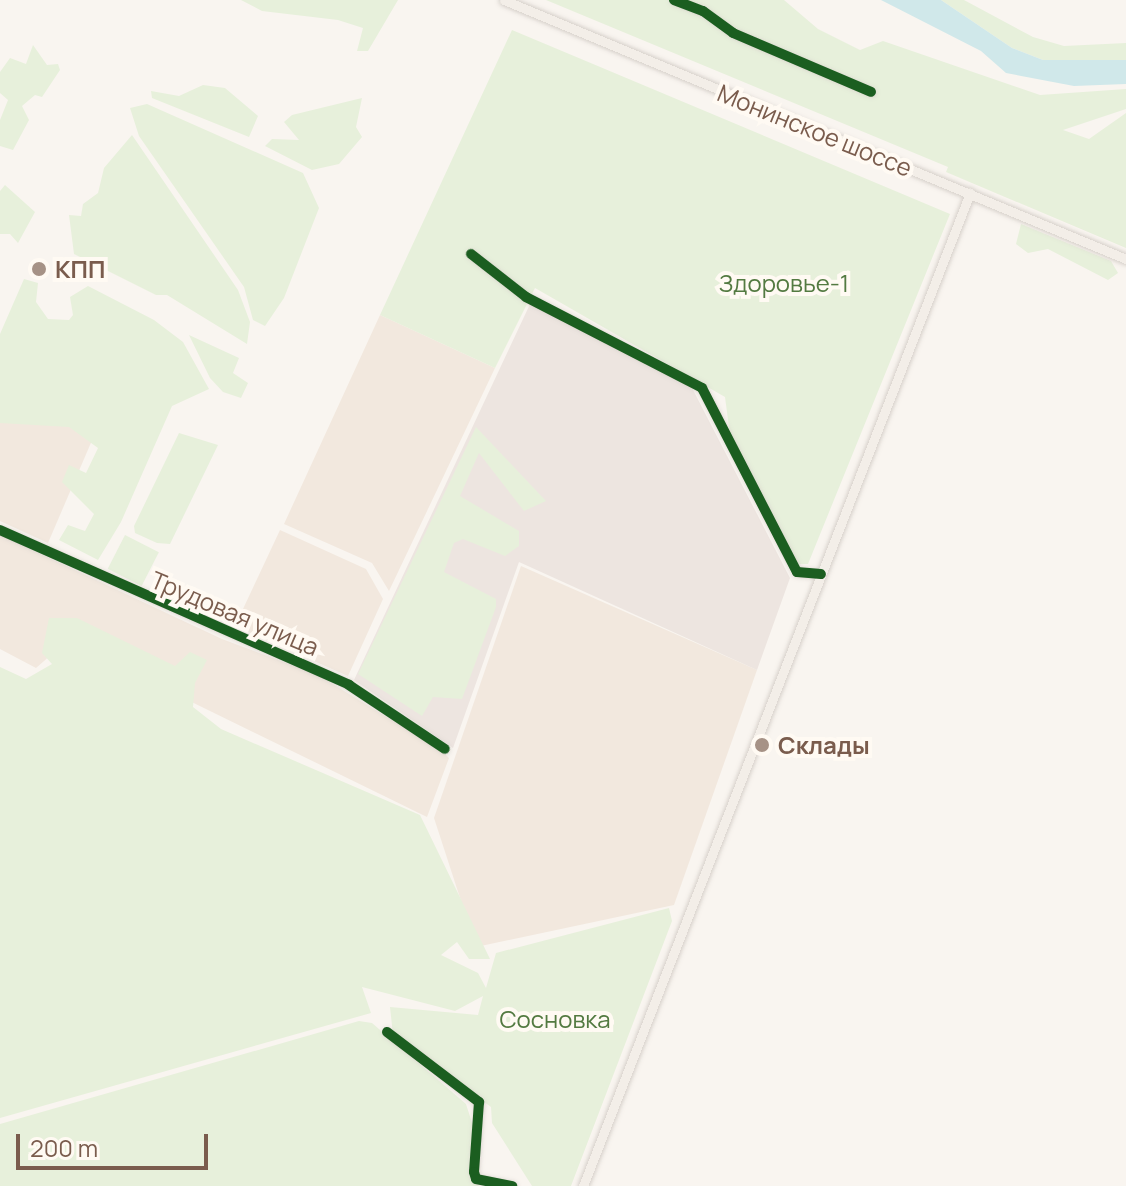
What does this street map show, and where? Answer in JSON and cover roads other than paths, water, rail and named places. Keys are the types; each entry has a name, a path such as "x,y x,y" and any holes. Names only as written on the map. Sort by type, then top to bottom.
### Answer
{"main road":[{"name":"Монинское шоссе","path":"504,0 1126,259"},
{"path":"583,1186 970,193"}],"street":[{"path":"674,0 703,11 733,33 871,92"},
{"path":"471,254 526,297 702,388 797,572 821,574"},
{"name":"Трудовая улица","path":"0,530 349,685 445,749"},
{"path":"387,1032 479,1102 476,1179 512,1186"}],"water":[{"path":"881,0 941,0 1012,48 1043,60 1126,60 1126,84 1074,86 1006,73 981,51"}],"place":[{"name":"КПП","path":"39,269"},
{"name":"Склады","path":"762,745"}],"park label":[{"name":"Здоровье-1","path":"784,283"},
{"name":"Сосновка","path":"555,1019"}]}
